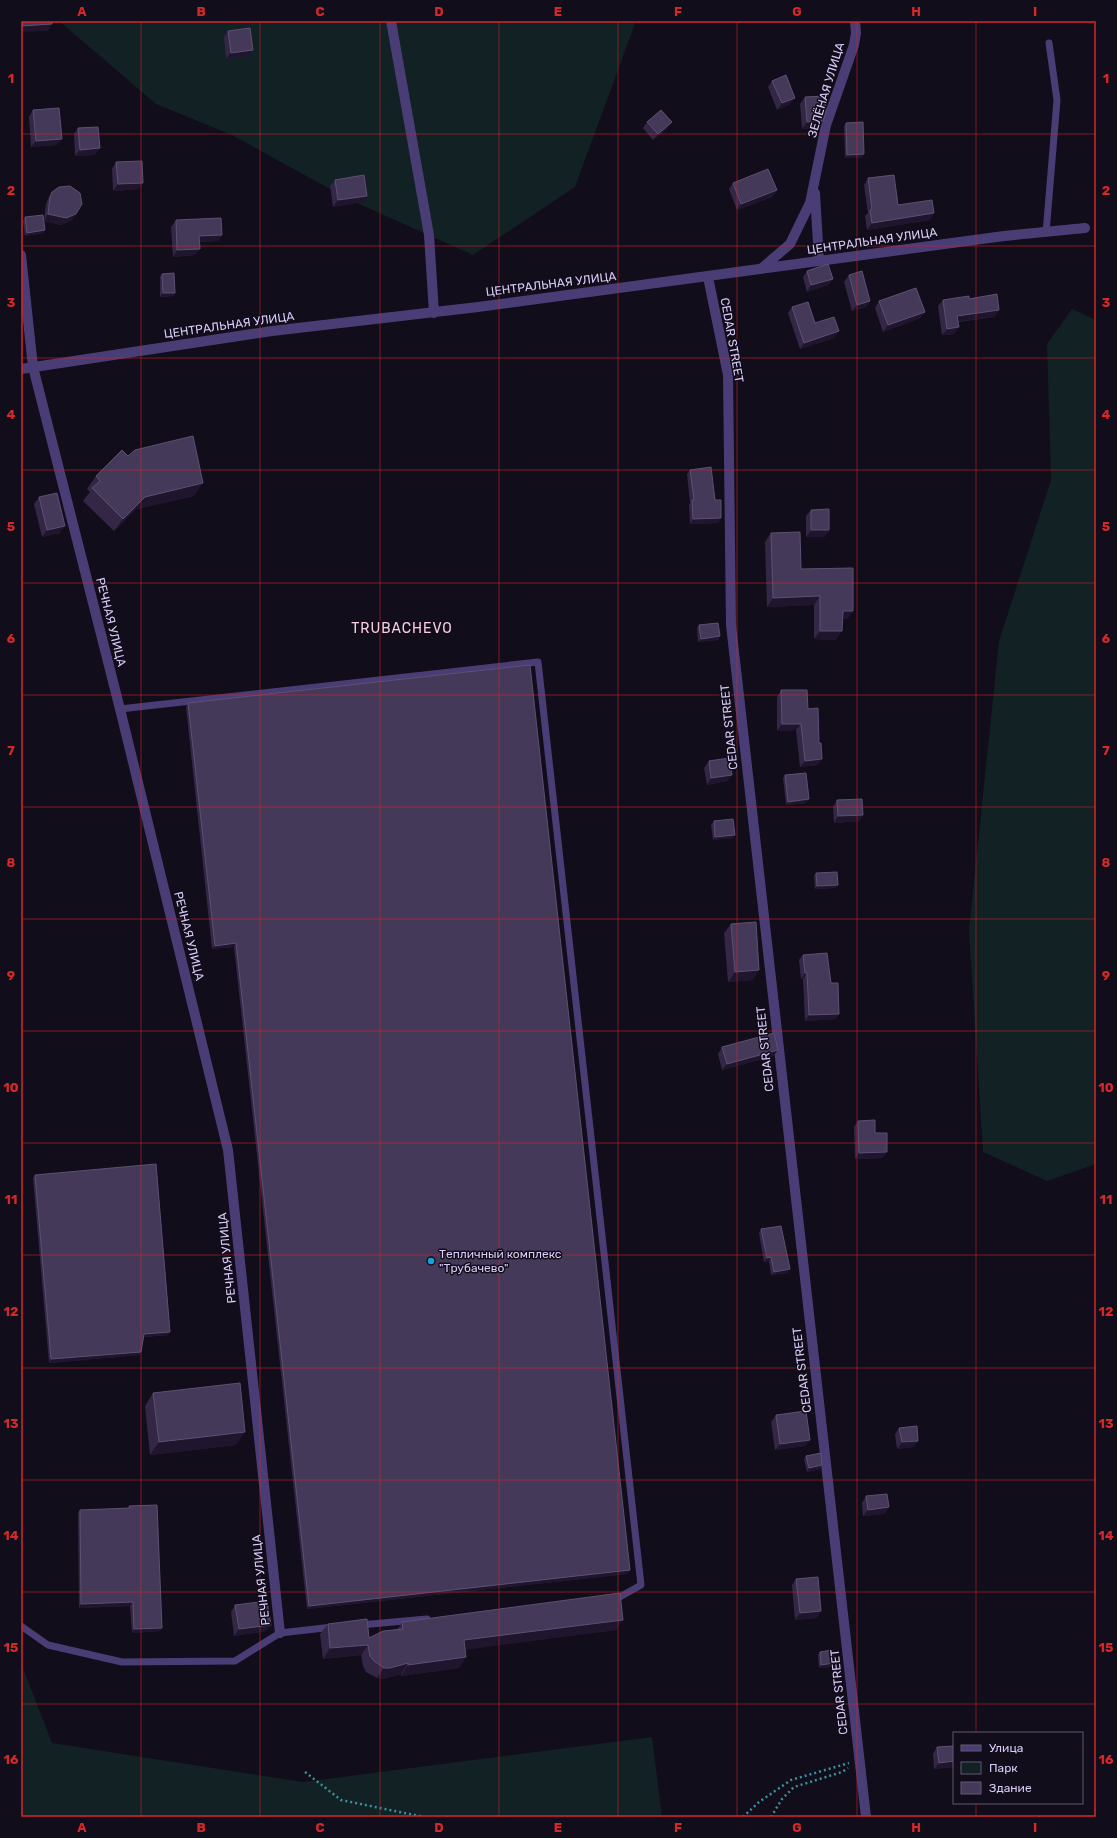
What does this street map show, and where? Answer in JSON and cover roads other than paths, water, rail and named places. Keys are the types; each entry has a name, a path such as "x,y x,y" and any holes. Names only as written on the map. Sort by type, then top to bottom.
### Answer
{"street":[{"path":"391,21 429,235 434,312"},
{"name":"ЗЕЛЁНАЯ УЛИЦА","path":"762,268 790,244 810,203 815,185 826,125 854,45 856,21"},
{"path":"815,185 819,261"},
{"name":"ЦЕНТРАЛЬНАЯ УЛИЦА","path":"21,369 272,330 434,312 708,277 762,268 1004,236 1085,228"},
{"name":"РЕЧНАЯ УЛИЦА","path":"21,255 32,367 120,709 228,1150 280,1633"},
{"name":"CEDAR STREET","path":"708,277 728,375 731,626 852,1689 858,1760 866,1817"}],"lane":[{"path":"1046,232 1057,100 1049,43"},
{"path":"120,709 538,662 641,1585 618,1598 602,1600"},
{"path":"354,1625 432,1618"},
{"path":"21,1626 48,1645 122,1662 235,1661 280,1633 339,1626"}],"place":[{"name":"Тепличный комплекс \"Трубачево\"","path":"431,1261"}],"district":[{"name":"TRUBACHEVO","path":"402,628"}]}
